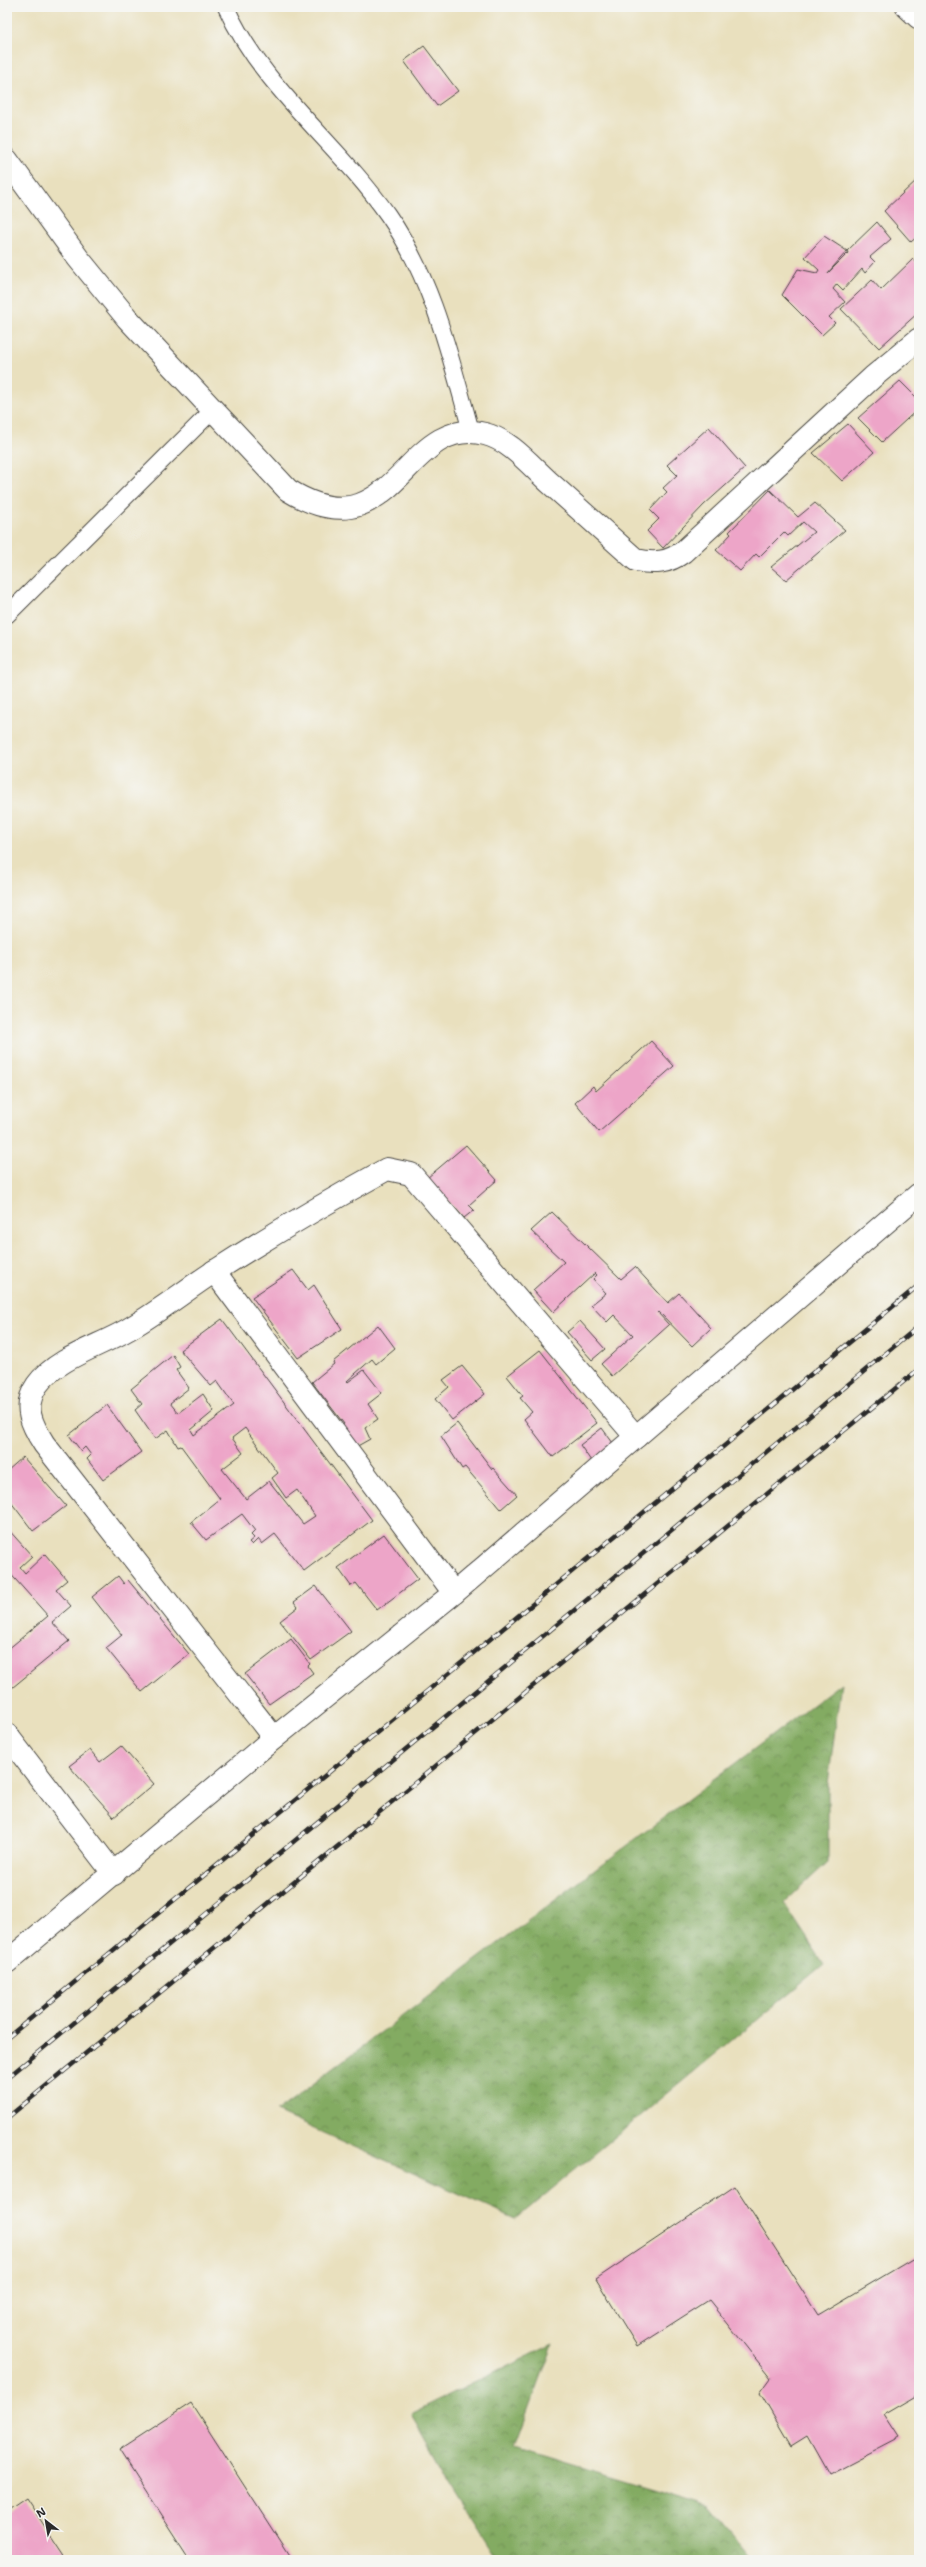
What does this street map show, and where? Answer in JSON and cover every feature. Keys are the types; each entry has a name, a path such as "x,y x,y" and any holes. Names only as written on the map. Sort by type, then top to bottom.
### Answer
{"street":[{"path":"907,7 919,18"},
{"path":"7,160 82,264 127,318 214,409 288,490 304,500 322,506 340,507 369,501 383,494 433,443 458,432 472,431 486,434 501,440 636,560 649,563 673,559 683,552 873,377 919,339"},
{"path":"274,1738 44,1444 31,1423 30,1404 37,1386 54,1369 131,1328 214,1271 308,1213 387,1169 412,1174 636,1437"},
{"path":"7,1962 114,1874 274,1738 454,1593 919,1194"},
{"path":"214,1271 454,1593"},
{"path":"7,1735 114,1874"}],"lane":[{"path":"226,7 250,51 368,190 403,239 418,266 436,309 472,431"},
{"path":"7,615 214,409"}],"green space":[{"path":"841,1683 828,1784 828,1862 784,1903 824,1964 516,2219 276,2112"},
{"path":"553,2344 515,2448 710,2507 754,2560 499,2560 451,2484 411,2414"}],"building":[{"path":"424,46 458,91 437,106 404,61"},
{"path":"919,178 919,235 911,242 884,211"},
{"path":"877,222 891,239 870,257 875,262 865,273 862,269 843,290 837,284 833,289 845,302 829,317 835,323 822,335 782,295 798,269 817,273 819,270 805,257 824,236 847,251","holes":["847,251 848,253 827,274"]},
{"path":"913,259 919,265 919,312 879,348 841,309 872,280 881,290"},
{"path":"900,381 919,400 919,408 882,442 858,418"},
{"path":"848,424 874,452 842,481 813,453"},
{"path":"709,427 745,468 704,505 663,548 647,531 659,519 650,510 667,492 663,488 677,475 667,465"},
{"path":"770,490 798,517 815,503 845,530 786,580 771,567 814,532 803,522 788,536 784,532 759,557 756,554 740,571 716,550 731,534 729,532"},
{"path":"651,1041 674,1066 599,1132 575,1103 593,1086 596,1091"},
{"path":"466,1145 497,1180 469,1205 474,1210 464,1218 427,1178"},
{"path":"552,1212 621,1279 635,1267 668,1303 679,1293 711,1328 692,1346 659,1312 658,1313 669,1325 612,1376 601,1364 633,1335 614,1315 607,1322 591,1305 606,1293 593,1279 597,1275 595,1273 553,1312 533,1290 564,1262 531,1231"},
{"path":"293,1270 308,1290 314,1285 342,1329 298,1358 252,1297"},
{"path":"222,1319 372,1520 304,1571 275,1534 262,1544 258,1539 252,1545 249,1542 254,1538 251,1535 255,1531 242,1514 206,1540 191,1522 220,1499 181,1446 178,1447 168,1430 155,1439 135,1410 142,1404 131,1389 173,1355 180,1367 176,1370 189,1388 170,1403 178,1413 203,1394 214,1411 191,1430 194,1435 234,1405 217,1381 211,1386 180,1350","holes":["245,1428 278,1473 272,1478 286,1498 297,1490 315,1516 303,1524 269,1481 246,1499 222,1469 243,1453 232,1438"]},
{"path":"580,1321 605,1349 592,1360 567,1332"},
{"path":"378,1325 395,1348 376,1364 372,1359 347,1381 348,1382 364,1370 382,1393 368,1404 378,1419 365,1428 370,1439 354,1448 341,1426 344,1424 312,1382 334,1364 333,1362"},
{"path":"540,1350 597,1423 553,1457 524,1419 532,1412 520,1398 523,1396 507,1376"},
{"path":"462,1366 485,1394 452,1420 435,1399 449,1387 443,1380"},
{"path":"107,1405 141,1452 103,1480 87,1459 91,1455 85,1447 81,1451 69,1435"},
{"path":"457,1423 492,1469 493,1468 517,1495 501,1509 465,1467 462,1469 441,1436"},
{"path":"602,1428 613,1443 591,1461 580,1445"},
{"path":"23,1457 66,1506 33,1531 7,1497 7,1471"},
{"path":"7,1528 32,1556 20,1567 25,1573 45,1554 67,1580 56,1589 71,1606 52,1622 69,1641 7,1692 7,1650 48,1616 7,1570"},
{"path":"384,1534 418,1579 377,1610 356,1583 351,1586 338,1568"},
{"path":"118,1576 124,1584 128,1580 189,1654 142,1692 106,1648 122,1635 92,1597"},
{"path":"316,1586 351,1631 311,1660 280,1621 298,1607 294,1602"},
{"path":"291,1639 310,1664 308,1666 313,1673 269,1704 245,1674"},
{"path":"121,1746 154,1784 114,1817 69,1766 90,1750 100,1762"},
{"path":"735,2186 818,2315 919,2255 919,2395 885,2415 900,2438 829,2475 807,2436 791,2446 760,2393 771,2378 709,2300 637,2346 596,2279"},
{"path":"191,2403 292,2560 190,2560 119,2450"},
{"path":"26,2498 67,2560 7,2560 7,2511"}],"railway":[{"path":"7,2038 919,1285"},
{"path":"7,2078 919,1326"},
{"path":"7,2118 919,1369"}]}
